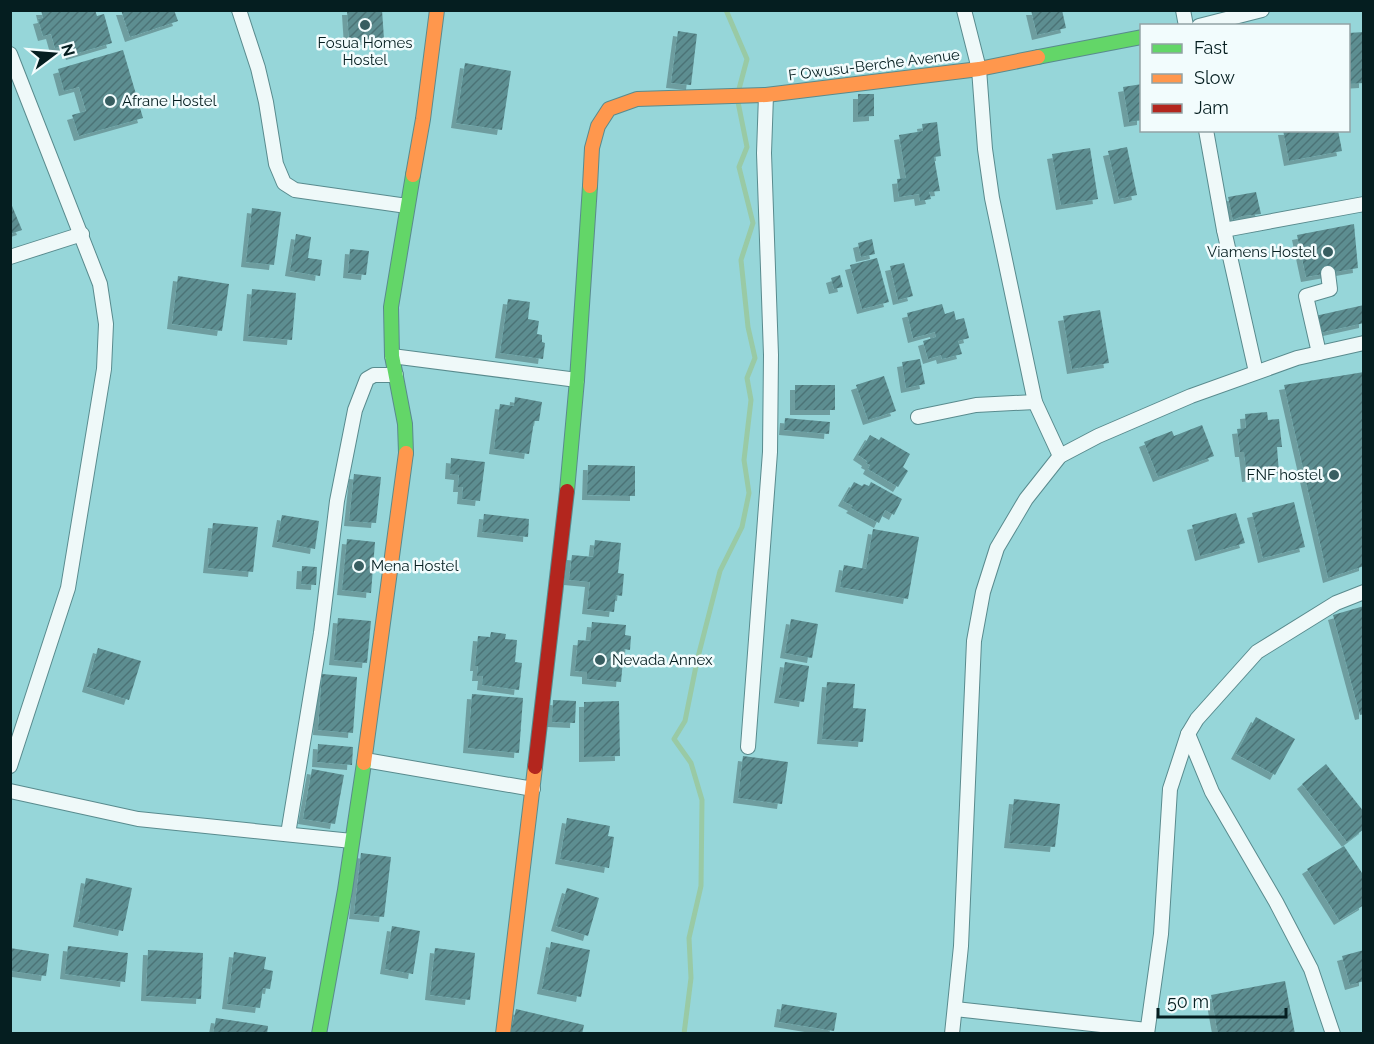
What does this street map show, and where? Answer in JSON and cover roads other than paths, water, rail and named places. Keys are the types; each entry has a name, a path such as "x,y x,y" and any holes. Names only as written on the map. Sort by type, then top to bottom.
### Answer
{"street":[{"path":"239,10 258,68 276,164 284,183 295,190 407,206"},
{"path":"319,1034 352,841 406,455 405,424 392,356 391,307 423,119 437,10"},
{"path":"964,10 979,69 985,149 992,198 1035,402 1060,456"},
{"path":"1207,24 1262,10"},
{"name":"F Owusu-Berche Avenue","path":"577,380 592,148 598,126 609,109 637,99 766,95 979,69 1140,37"},
{"path":"10,54 100,284 106,324 104,369 68,588 10,766"},
{"path":"748,747 770,452 771,355 764,153 766,95"},
{"path":"1206,132 1224,230 1256,372"},
{"path":"1224,230 1364,204"},
{"path":"10,257 82,234"},
{"path":"1319,353 1306,296 1330,289 1328,273"},
{"path":"952,1034 961,946 974,641 983,592 997,548 1026,499 1060,456 1139,417 1256,372 1319,353 1364,343"},
{"path":"392,356 577,380 563,533 503,1034"},
{"path":"288,834 321,633 337,501 355,410 367,379 374,375 396,375"},
{"path":"918,417 976,405 1035,402"},
{"path":"955,1009 1147,1032 1161,934 1170,789 1188,735 1197,719 1257,652 1336,603 1364,592"},
{"path":"1188,735 1212,792 1276,902 1311,969 1332,1034"},
{"path":"364,760 533,789"},
{"path":"10,791 138,819 352,841"}],"waterway":[{"path":"726,10 747,59 739,89"},
{"path":"684,1034 691,978 689,938 701,886 702,800 691,763 674,739 685,721 697,661 720,571 742,527 749,493 744,460 751,400 747,378 755,358 748,327 741,260 753,223 739,167 747,147 738,102"}],"place":[{"name":"Fosua Homes Hostel","path":"365,25"},
{"name":"Afrane Hostel","path":"110,101"},
{"name":"Viamens Hostel","path":"1328,252"},
{"name":"FNF hostel","path":"1334,475"},
{"name":"Mena Hostel","path":"359,566"},
{"name":"Nevada Annex","path":"600,660"}]}
